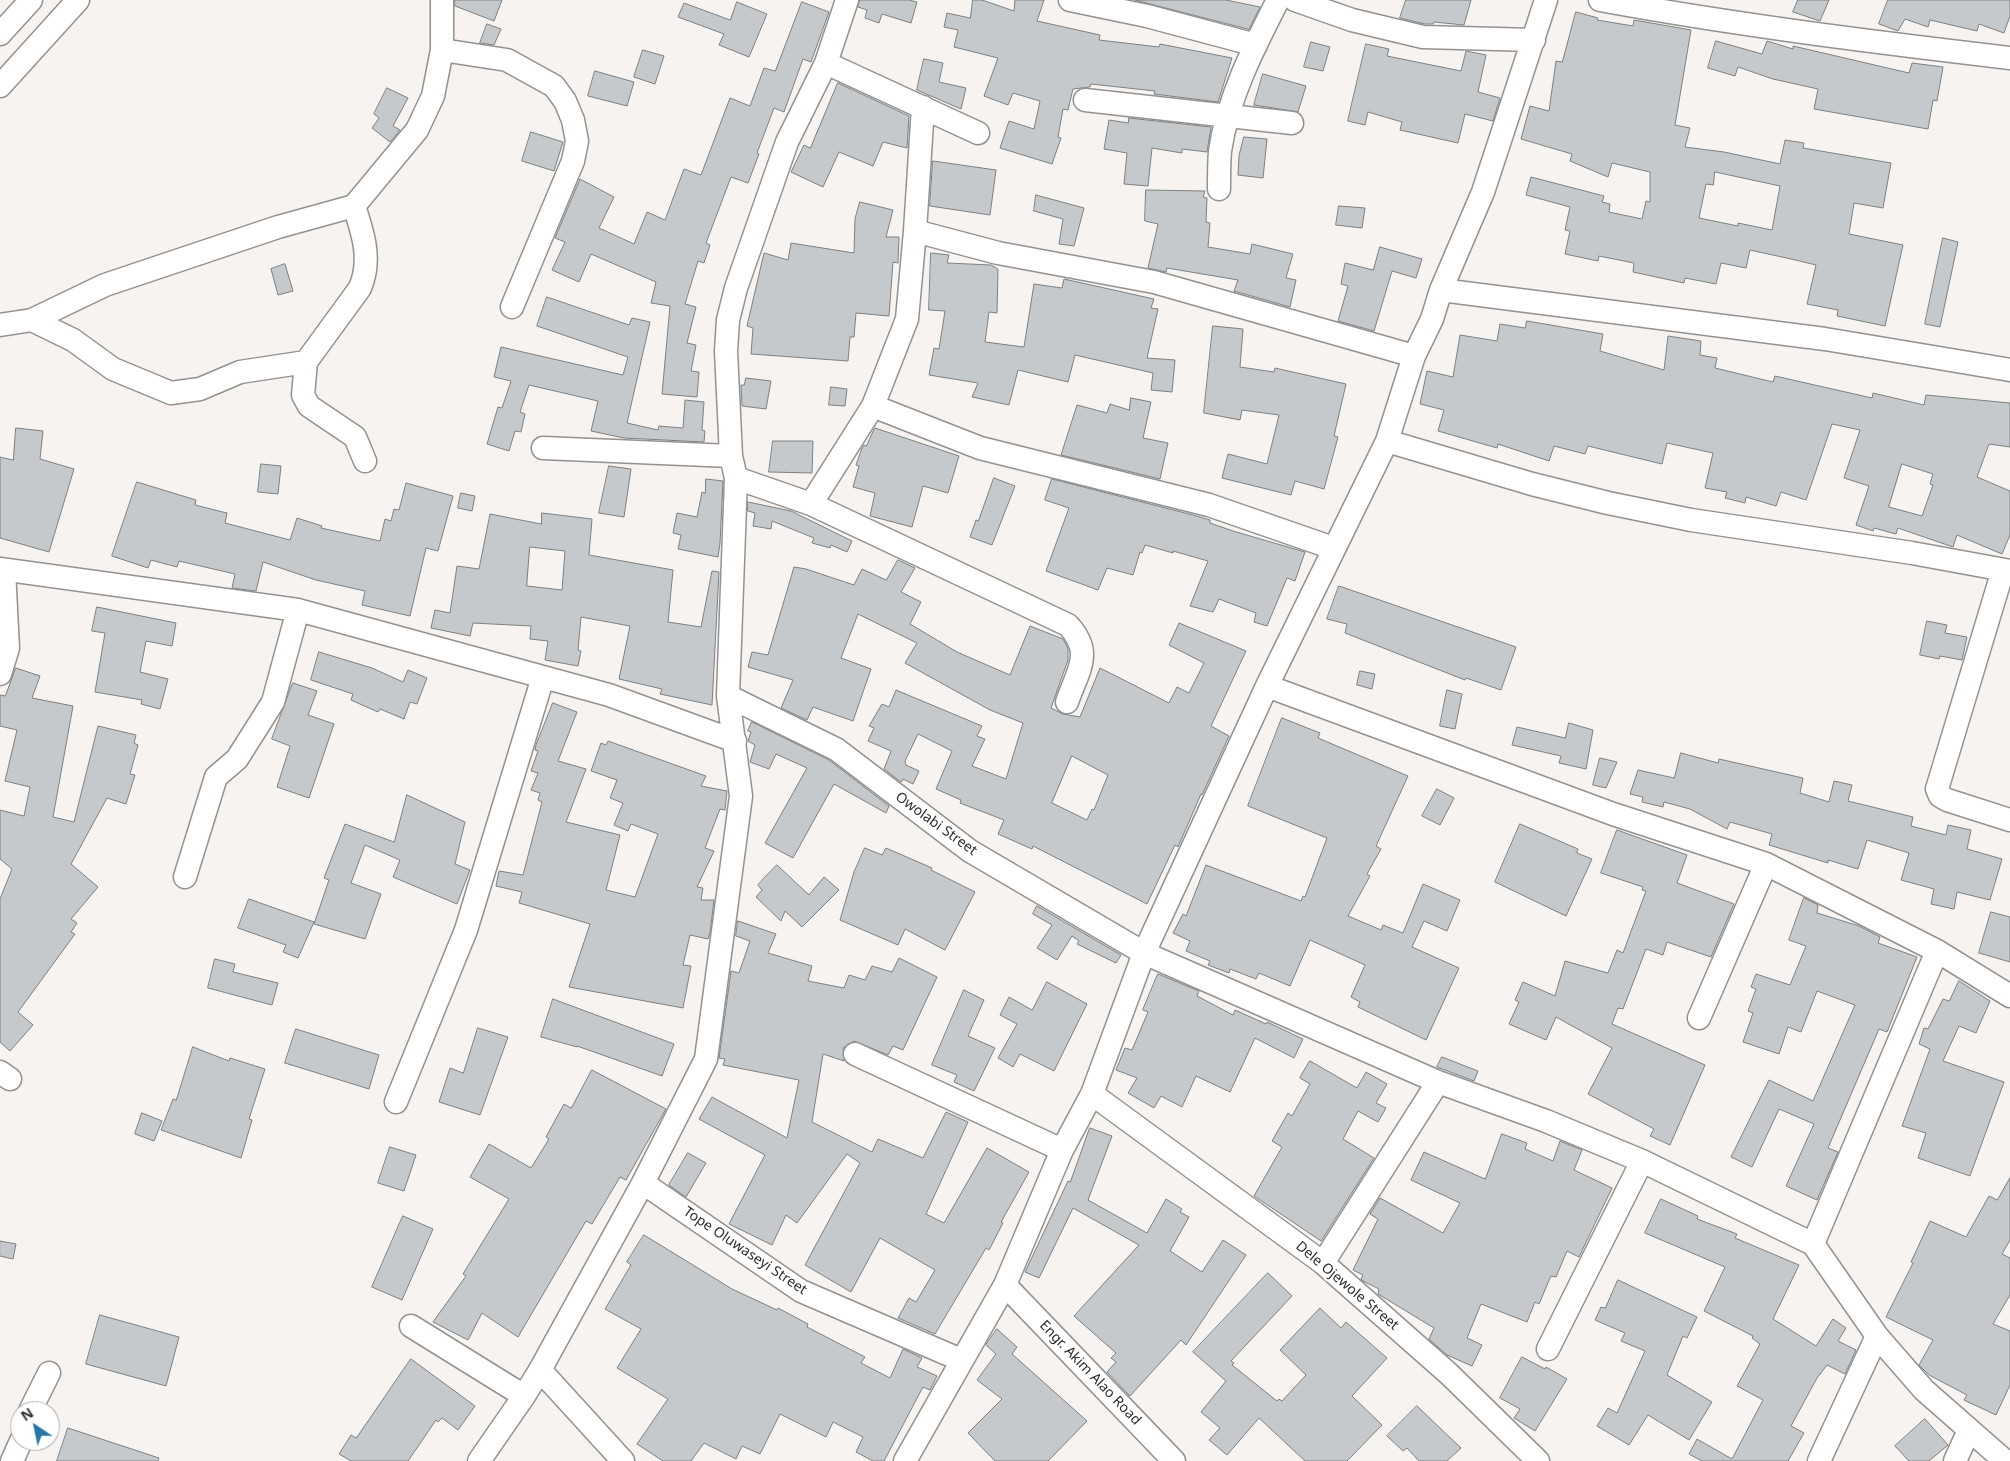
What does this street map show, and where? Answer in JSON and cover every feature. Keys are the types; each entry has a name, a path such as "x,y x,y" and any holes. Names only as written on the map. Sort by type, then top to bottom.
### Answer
{"street":[{"path":"0,34 31,0"},
{"path":"0,86 78,0"},
{"path":"0,325 32,320 105,285 278,227 354,206 417,130 433,96 442,50 442,0"},
{"path":"479,1461 540,1370 643,1183 706,1059 741,796 728,696 736,478 731,456 726,351 728,320 736,288 787,142 826,64 847,0"},
{"path":"1070,0 1147,16 1256,45"},
{"path":"1219,189 1220,152 1229,114 1256,45 1278,0"},
{"path":"1295,0 1352,20 1423,37 1534,40"},
{"path":"905,1461 1005,1285 1062,1150 1092,1094 1144,953 1267,686 1387,441 1414,356 1432,319 1441,290 1483,192 1546,0"},
{"path":"1600,0 1685,16 1825,36 2010,58"},
{"path":"442,50 506,60 554,86 565,101 573,120 577,141 573,161 512,307"},
{"path":"826,64 978,133"},
{"path":"1085,100 1229,114 1292,123"},
{"path":"811,504 873,406 907,319 923,107"},
{"path":"354,206 364,236 366,250 364,278 360,288 338,315 306,362 303,395 308,406 355,437 365,461"},
{"path":"915,231 998,253 1154,282 1414,356"},
{"path":"1441,290 1825,339 2010,370"},
{"path":"32,320 73,340 113,369 171,393 200,389 240,372 306,362"},
{"path":"873,406 980,448 1209,505 1333,548"},
{"path":"1387,441 1532,484 1618,505 1691,520 1912,553 2007,570 1937,789 1940,796 1947,800 2010,820"},
{"path":"543,448 731,456"},
{"path":"736,478 811,504 1068,625 1080,638 1084,654 1067,702"},
{"path":"0,674 8,648 2,570 298,610 609,695 735,741"},
{"path":"185,877 216,777 236,759 272,702 298,610"},
{"path":"396,1102 466,930 543,677"},
{"path":"1267,686 1614,814 1766,864 1937,951 2010,996"},
{"name":"Owolabi Street","path":"728,696 836,750 970,851 1144,953 1438,1082 1546,1121 1642,1162 1813,1244"},
{"path":"1699,1018 1766,864"},
{"path":"1937,951 1813,1244 1877,1336 1924,1390 2005,1461"},
{"path":"855,1054 1062,1150"},
{"path":"1323,1263 1438,1082"},
{"name":"Dele Ojewole Street","path":"1092,1094 1323,1263 1449,1374 1538,1461"},
{"path":"1548,1349 1642,1162"},
{"name":"Tope Oluwaseyi Street","path":"643,1183 801,1291 961,1360"},
{"name":"Engr. Akim Alao Road","path":"1005,1285 1174,1461"},
{"path":"411,1326 524,1396"},
{"path":"1819,1461 1877,1336"},
{"path":"540,1370 623,1461"},
{"path":"35,1401 49,1373"},
{"path":"1955,1461 1969,1430"}],"building":[{"path":"455,0 502,0 494,21 455,6"},
{"path":"860,0 909,0 917,2 911,23 882,14 879,23 865,18 867,10 858,7"},
{"path":"973,0 982,0 1014,11 1015,0 1044,0 1037,21 1100,35 1099,40 1159,47 1160,44 1232,58 1218,102 1154,94 1155,91 1091,84 1090,87 1073,89 1068,110 1063,109 1058,137 1061,138 1052,164 1000,148 1009,121 1034,129 1040,101 1013,93 1008,105 984,96 998,58 954,47 958,30 944,27 947,13 970,18"},
{"path":"1135,0 1226,0 1260,7 1249,29"},
{"path":"1406,0 1471,0 1464,25 1434,22 1433,24 1425,24 1400,18"},
{"path":"1798,0 1829,0 1820,21 1793,12"},
{"path":"1888,0 2010,0 2010,16 2004,33 1979,24 1977,31 1930,20 1928,27 1905,19 1898,31 1879,24"},
{"path":"737,2 767,14 749,57 719,45 724,34 678,17 684,3 730,20"},
{"path":"802,2 829,12 811,62 803,59 784,112 774,108 748,183 731,177 706,243 710,245 704,263 698,261 685,304 696,307 687,343 696,345 691,371 699,372 697,397 662,394 670,306 651,303 656,282 591,254 579,282 552,270 565,242 555,238 580,179 614,197 599,228 634,244 647,212 665,220 684,169 701,175 730,98 750,106 764,68 775,71"},
{"path":"1576,12 1598,18 1597,20 1633,26 1634,20 1691,30 1675,125 1690,128 1685,147 1724,152 1780,164 1785,140 1804,143 1803,148 1891,163 1883,208 1854,203 1849,234 1903,245 1885,326 1837,316 1838,310 1807,304 1816,265 1791,259 1750,250 1746,268 1721,263 1716,284 1685,278 1684,283 1633,272 1634,263 1599,256 1598,261 1565,254 1570,231 1565,230 1570,207 1526,195 1531,177 1604,196 1602,202 1610,204 1609,212 1642,219 1646,201 1650,202 1650,172 1612,163 1608,177 1570,161 1572,154 1521,139 1530,106 1549,111 1556,61 1562,62","holes":["1715,172 1780,186 1772,230 1738,223 1738,226 1699,218 1706,184 1713,185"]},
{"path":"487,24 501,29 494,45 480,43"},
{"path":"1716,41 1762,54 1767,41 1793,49 1793,46 1909,73 1912,63 1943,67 1937,101 1933,100 1928,129 1814,109 1818,89 1773,79 1738,67 1735,76 1708,68"},
{"path":"1311,42 1330,47 1323,71 1304,67"},
{"path":"1366,44 1389,49 1387,56 1461,71 1466,51 1486,55 1478,92 1500,98 1493,121 1465,114 1458,143 1400,130 1402,122 1368,112 1365,125 1348,121"},
{"path":"643,50 664,56 655,84 634,77"},
{"path":"924,59 943,63 939,82 966,88 961,109 917,90"},
{"path":"595,71 634,82 627,106 588,96"},
{"path":"1263,74 1306,86 1298,112 1254,105"},
{"path":"838,83 909,116 907,148 883,142 873,166 839,152 823,187 791,172 804,145 810,148"},
{"path":"387,88 408,98 393,126 400,130 390,142 372,128 379,118 374,114"},
{"path":"1129,118 1211,127 1207,152 1182,149 1182,153 1152,148 1148,186 1124,184 1127,153 1104,149 1109,120 1128,123"},
{"path":"531,132 563,142 554,171 522,161"},
{"path":"1244,137 1267,139 1263,178 1238,175 1239,156"},
{"path":"933,161 996,170 990,215 930,206"},
{"path":"1146,190 1205,191 1203,197 1207,198 1206,222 1210,223 1208,247 1250,254 1252,244 1293,254 1286,278 1296,280 1290,307 1234,291 1238,280 1167,268 1166,272 1148,268 1158,224 1145,221"},
{"path":"1036,195 1084,208 1074,246 1059,244 1063,219 1034,211"},
{"path":"860,202 893,210 886,237 899,237 898,263 893,262 889,316 856,313 854,337 850,337 848,361 751,354 753,328 747,326 764,253 788,260 791,243 854,253 855,219"},
{"path":"1339,206 1365,208 1362,228 1336,225"},
{"path":"1943,238 1958,242 1940,327 1925,324"},
{"path":"1380,247 1422,259 1416,278 1392,271 1374,331 1338,321 1348,286 1341,284 1345,263 1373,270"},
{"path":"931,253 949,255 947,263 991,265 998,269 997,313 989,312 985,342 1024,347 1034,284 1062,288 1064,279 1154,299 1151,308 1158,309 1147,358 1175,360 1172,392 1151,390 1153,373 1075,355 1068,382 1018,370 1009,405 972,397 978,383 929,375 934,348 939,349 945,311 929,310"},
{"path":"285,264 293,291 278,295 271,269"},
{"path":"547,297 629,325 632,318 650,322 627,423 658,430 659,426 683,428 685,400 704,402 702,430 705,431 704,442 624,438 591,431 598,401 529,385 520,412 525,414 521,432 515,431 509,451 487,444 498,407 502,408 511,381 494,377 501,347 623,375 628,357 537,326"},
{"path":"1527,321 1603,334 1600,351 1664,370 1668,336 1701,341 1700,355 1717,358 1715,368 1773,382 1775,376 1872,398 1873,393 1924,405 1926,395 2010,403 2010,447 1989,444 1977,477 2010,491 2010,535 2002,554 1957,535 1953,547 1898,528 1896,534 1874,528 1873,531 1856,525 1869,486 1844,478 1860,430 1832,424 1806,500 1781,492 1776,506 1746,497 1745,503 1725,498 1727,492 1705,488 1713,453 1667,443 1662,464 1588,446 1585,454 1554,446 1549,461 1498,444 1497,448 1438,431 1444,410 1420,404 1427,371 1453,377 1460,335 1497,341 1500,324 1525,328","holes":["1902,464 1933,474 1930,484 1933,485 1922,516 1889,507"]},
{"path":"1213,326 1243,329 1240,367 1274,372 1275,368 1346,384 1334,436 1338,437 1324,489 1295,481 1291,495 1222,478 1228,454 1267,464 1279,415 1242,410 1240,420 1204,413"},
{"path":"746,378 771,381 766,409 742,406 741,385 744,385"},
{"path":"831,387 847,389 845,406 829,405"},
{"path":"1131,398 1151,402 1143,438 1168,443 1160,479 1061,455 1077,405 1107,413 1110,404 1129,410"},
{"path":"16,428 43,431 40,459 74,469 49,552 0,538 0,457 13,460"},
{"path":"875,428 959,456 948,493 923,486 912,527 870,516 875,493 853,487 859,466 856,465 862,448 864,445 866,446"},
{"path":"773,441 813,441 812,473 769,472"},
{"path":"261,464 281,466 278,494 258,492"},
{"path":"609,466 631,469 624,517 599,513"},
{"path":"994,478 1015,486 992,545 970,537"},
{"path":"706,479 723,481 718,557 678,549 681,535 673,533 677,513 697,517 702,492 705,493"},
{"path":"1052,479 1193,515 1210,520 1210,523 1233,531 1305,552 1295,581 1287,578 1267,626 1254,622 1256,613 1219,599 1213,612 1190,606 1208,561 1173,551 1173,553 1145,545 1142,553 1140,552 1133,575 1107,568 1098,590 1046,571 1069,508 1045,500"},
{"path":"137,482 196,500 195,505 227,513 225,523 290,540 297,518 322,526 321,528 380,541 385,519 391,521 394,509 399,510 406,483 453,496 438,551 426,548 410,616 362,605 365,591 316,580 263,562 256,591 232,588 235,574 179,561 177,567 151,560 148,568 112,556"},
{"path":"461,493 475,496 472,511 458,508"},
{"path":"748,502 791,511 852,541 847,552 831,545 830,548 812,543 814,538 772,521 771,529 753,526 755,513 748,511"},
{"path":"542,513 592,519 589,555 673,570 668,622 701,627 712,571 719,572 712,705 660,694 662,689 619,679 630,626 581,617 578,650 581,651 578,666 545,660 548,641 530,639 531,626 473,623 470,636 431,628 435,610 450,613 457,566 479,569 490,514 541,524","holes":["530,547 565,551 562,590 527,586"]},
{"path":"898,560 915,568 901,592 921,602 910,624 957,652 1010,675 1030,626 1063,639 1068,648 1068,660 1051,708 1063,714 1080,717 1100,668 1169,703 1177,687 1189,693 1204,663 1169,645 1179,623 1246,651 1211,726 1229,736 1178,847 1175,845 1147,904 1033,846 1032,849 998,834 1004,820 960,803 961,800 936,789 952,751 918,734 905,761 906,765 919,771 913,784 903,779 901,782 884,769 891,751 868,741 874,728 869,726 882,704 889,707 896,690 982,726 977,736 985,739 972,766 1006,779 1023,723 990,710 905,663 917,643 858,614 841,658 871,669 853,721 813,707 807,720 781,708 793,680 748,667 752,652 768,655 794,567 806,569 854,585 862,569 886,580","holes":["1072,756 1108,775 1094,810 1092,809 1087,820 1052,803"]},
{"path":"1339,586 1516,647 1501,690 1466,678 1465,680 1345,633 1347,624 1327,619"},
{"path":"97,607 176,623 172,646 146,641 140,672 168,679 160,709 141,704 142,700 95,692 105,633 92,631"},
{"path":"1927,621 1947,625 1945,633 1967,637 1962,660 1940,656 1939,659 1920,655"},
{"path":"319,652 372,668 403,682 408,670 427,678 417,704 410,702 404,719 380,709 378,712 351,700 353,694 311,680"},
{"path":"16,668 40,676 32,698 73,706 53,817 74,822 98,726 136,735 134,743 138,745 130,774 135,775 126,804 107,798 71,864 98,887 71,919 77,923 71,932 75,934 18,1012 33,1025 10,1051 0,1042 0,899 12,869 0,859 0,810 24,816 30,787 5,781 17,730 0,726 0,695 5,696"},
{"path":"1360,671 1375,674 1372,689 1357,685"},
{"path":"293,683 317,691 308,715 334,724 309,798 277,787 290,746 272,739"},
{"path":"1447,690 1462,694 1455,729 1440,726"},
{"path":"553,703 577,712 558,761 586,769 566,822 620,835 606,890 635,897 658,834 631,824 628,831 614,825 623,803 610,798 617,780 591,771 601,743 606,745 608,741 706,776 701,786 727,791 725,810 720,809 705,848 714,851 697,887 703,888 701,900 714,900 710,933 708,939 690,935 683,965 691,966 683,1008 569,987 590,924 519,903 522,892 496,886 499,871 523,875 542,802 538,800 540,793 531,790 538,773 531,771 538,751 535,750 536,745"},
{"path":"1282,718 1320,733 1318,738 1408,776 1376,846 1381,849 1367,874 1370,876 1348,916 1381,930 1383,925 1403,933 1423,884 1460,900 1447,931 1424,921 1412,947 1459,968 1426,1040 1358,1007 1360,1002 1351,997 1365,965 1310,940 1290,986 1259,973 1256,979 1230,969 1229,973 1208,965 1210,961 1186,951 1190,941 1173,933 1183,914 1186,916 1206,865 1301,901 1303,896 1305,897 1327,838 1248,806"},
{"path":"752,722 829,760 889,806 886,813 834,784 793,858 765,843 807,768 776,754 769,769 750,762 755,745 748,741 751,732 748,731"},
{"path":"1569,723 1593,730 1586,769 1559,763 1561,756 1512,745 1517,727 1565,738"},
{"path":"1681,753 1718,763 1719,759 1803,778 1800,793 1829,802 1834,781 1852,785 1848,801 1913,817 1911,826 1946,835 1948,825 1971,830 1967,849 2002,859 1990,900 1957,892 1954,909 1931,904 1934,889 1901,880 1909,853 1867,840 1858,869 1828,860 1828,863 1769,845 1772,834 1730,822 1727,829 1690,809 1664,802 1663,807 1642,802 1643,797 1630,794 1638,770 1674,778"},
{"path":"1600,758 1617,762 1606,788 1593,785"},
{"path":"1437,789 1454,798 1440,825 1422,816"},
{"path":"407,795 465,822 455,864 470,870 457,904 393,877 400,860 365,845 351,883 381,894 365,939 314,924 329,880 324,878 345,824 394,842"},
{"path":"1520,824 1578,849 1577,853 1592,859 1566,916 1495,882"},
{"path":"1617,830 1687,855 1677,883 1734,904 1711,957 1667,942 1663,955 1646,949 1623,1009 1618,1008 1612,1024 1705,1065 1670,1145 1650,1136 1654,1129 1588,1094 1612,1048 1556,1017 1546,1040 1509,1024 1519,1002 1515,1000 1523,982 1555,996 1565,961 1608,973 1617,950 1623,953 1646,891 1642,890 1643,887 1601,873"},
{"path":"865,848 882,855 886,848 932,868 931,870 975,892 945,950 905,929 898,945 840,920 854,872"},
{"path":"777,865 809,895 824,877 839,890 802,927 785,911 781,921 756,897 762,890 758,885"},
{"path":"1804,898 1818,905 1817,913 1859,926 1880,937 1878,943 1917,957 1887,1032 1879,1029 1828,1148 1838,1152 1817,1200 1786,1186 1814,1124 1779,1109 1752,1167 1731,1157 1769,1080 1813,1101 1855,1005 1817,991 1801,1032 1788,1027 1779,1054 1743,1042 1753,1013 1748,1011 1756,989 1751,987 1756,974 1790,985 1806,946 1789,940"},
{"path":"249,899 314,922 298,958 283,952 286,945 238,928"},
{"path":"1037,906 1121,955 1116,963 1077,944 1079,941 1072,936 1057,960 1037,948 1052,925 1033,914"},
{"path":"1991,912 2010,917 2010,962 1979,953"},
{"path":"738,921 776,934 768,953 812,966 808,981 844,988 849,975 865,980 872,966 892,972 899,958 937,977 903,1050 893,1046 888,1055 854,1041 843,1048 844,1061 823,1054 812,1122 872,1152 878,1139 923,1158 946,1112 968,1122 926,1214 944,1223 987,1148 1029,1172 1001,1222 1003,1223 989,1250 986,1248 935,1334 898,1318 909,1298 916,1302 935,1270 880,1238 851,1292 805,1265 860,1163 847,1154 797,1223 786,1215 772,1245 729,1224 765,1155 699,1119 712,1097 787,1138 799,1080 723,1065 725,1059 719,1058 731,971 739,973 750,941 736,936"},
{"path":"215,959 235,964 233,972 278,983 272,1005 208,988"},
{"path":"1158,974 1199,991 1197,996 1233,1015 1235,1010 1266,1024 1267,1022 1303,1039 1294,1058 1255,1038 1230,1092 1196,1076 1182,1107 1161,1096 1154,1108 1128,1093 1137,1078 1116,1070 1125,1048 1132,1050 1148,1012 1143,1010"},
{"path":"1959,981 1990,1001 1976,1033 1959,1026 1943,1061 2004,1082 1970,1176 1918,1158 1926,1133 1902,1126 1930,1049 1919,1044 1924,1028 1928,1029 1943,999 1949,1001"},
{"path":"1047,982 1087,1004 1054,1071 1020,1054 1013,1067 998,1058 1017,1024 1000,1015 1009,997 1032,1010"},
{"path":"964,990 984,1000 968,1036 995,1048 974,1091 954,1082 957,1075 932,1065"},
{"path":"553,999 674,1044 662,1076 577,1046 541,1037"},
{"path":"478,1028 508,1037 480,1115 439,1102 450,1068 463,1073"},
{"path":"296,1029 379,1055 369,1089 285,1063"},
{"path":"193,1047 229,1061 230,1058 265,1069 249,1119 252,1120 241,1158 161,1130 173,1099 176,1100"},
{"path":"1442,1057 1478,1071 1474,1081 1437,1067"},
{"path":"1310,1061 1357,1088 1366,1072 1387,1084 1376,1103 1386,1108 1378,1122 1358,1111 1343,1139 1374,1158 1321,1241 1254,1196 1282,1147 1272,1141 1288,1113 1292,1116 1310,1084 1300,1078"},
{"path":"592,1070 666,1109 626,1180 620,1177 592,1224 586,1221 518,1337 482,1313 468,1340 433,1322 466,1276 463,1274 509,1199 470,1177 489,1144 531,1168 549,1139 546,1137 564,1104 571,1108"},
{"path":"142,1113 162,1121 154,1141 135,1134"},
{"path":"1090,1128 1112,1136 1088,1200 1147,1233 1166,1199 1182,1209 1180,1212 1189,1217 1170,1251 1202,1272 1223,1240 1246,1255 1186,1345 1181,1340 1130,1396 1107,1372 1116,1362 1111,1358 1116,1353 1074,1316 1139,1245 1073,1208 1039,1278 1025,1272 1068,1181 1070,1182"},
{"path":"1502,1134 1527,1143 1525,1149 1553,1161 1560,1141 1582,1150 1574,1170 1612,1188 1579,1257 1567,1251 1556,1277 1551,1276 1539,1304 1535,1302 1527,1322 1481,1304 1467,1338 1482,1345 1472,1366 1447,1355 1429,1339 1434,1328 1378,1294 1379,1289 1363,1281 1361,1279 1363,1275 1353,1270 1378,1219 1370,1214 1380,1198 1443,1233 1460,1203 1411,1180 1424,1152 1485,1179"},
{"path":"390,1147 416,1155 404,1191 378,1183"},
{"path":"688,1153 706,1163 686,1197 669,1185"},
{"path":"2010,1178 2010,1240 2002,1254 2010,1258 2010,1295 1993,1324 2010,1331 2010,1385 1996,1415 1964,1400 1967,1395 1929,1375 1919,1365 1933,1340 1886,1317 1913,1263 1911,1262 1930,1221 1966,1237 1989,1196 1997,1200"},
{"path":"1661,1199 1698,1216 1697,1219 1737,1234 1735,1238 1799,1265 1773,1319 1816,1346 1833,1319 1846,1328 1838,1341 1856,1350 1845,1374 1827,1365 1817,1378 1791,1426 1804,1433 1788,1461 1702,1461 1689,1454 1697,1439 1732,1459 1763,1400 1737,1386 1760,1344 1752,1338 1753,1336 1704,1311 1725,1267 1645,1233"},
{"path":"403,1216 433,1229 402,1300 372,1287"},
{"path":"644,1235 732,1289 777,1310 778,1308 808,1324 807,1327 865,1357 861,1363 890,1378 903,1349 922,1358 917,1367 937,1376 930,1390 923,1387 884,1461 873,1461 856,1452 863,1437 833,1422 826,1437 780,1414 760,1454 742,1446 736,1459 704,1443 691,1461 663,1461 637,1444 668,1399 617,1368 641,1329 605,1309 631,1265 627,1262"},
{"path":"0,1241 16,1244 13,1259 0,1256"},
{"path":"1268,1273 1292,1296 1231,1361 1234,1363 1232,1365 1277,1401 1279,1399 1282,1401 1306,1375 1280,1350 1320,1308 1341,1328 1346,1322 1387,1358 1352,1396 1382,1425 1347,1461 1305,1461 1259,1418 1227,1455 1209,1440 1220,1428 1201,1412 1226,1381 1193,1352"},
{"path":"1618,1280 1697,1317 1687,1338 1683,1336 1667,1375 1712,1402 1689,1440 1648,1415 1629,1445 1597,1426 1608,1408 1617,1413 1645,1351 1621,1341 1625,1333 1595,1320 1601,1307 1605,1308"},
{"path":"100,1315 179,1337 166,1386 86,1364"},
{"path":"997,1329 1017,1347 1012,1354 1087,1421 1048,1461 995,1461 968,1433 1002,1399 977,1380 996,1354 986,1345"},
{"path":"1522,1357 1545,1369 1546,1367 1567,1379 1535,1431 1514,1418 1520,1409 1500,1398"},
{"path":"411,1359 475,1406 458,1430 442,1418 438,1422 436,1420 408,1461 351,1461 339,1454 351,1435 356,1438"},
{"path":"1417,1406 1461,1448 1447,1461 1419,1461 1407,1448 1403,1451 1387,1436"},
{"path":"1925,1419 1948,1445 1929,1461 1909,1461 1895,1446"},
{"path":"68,1428 159,1458 158,1461 57,1461"}]}
